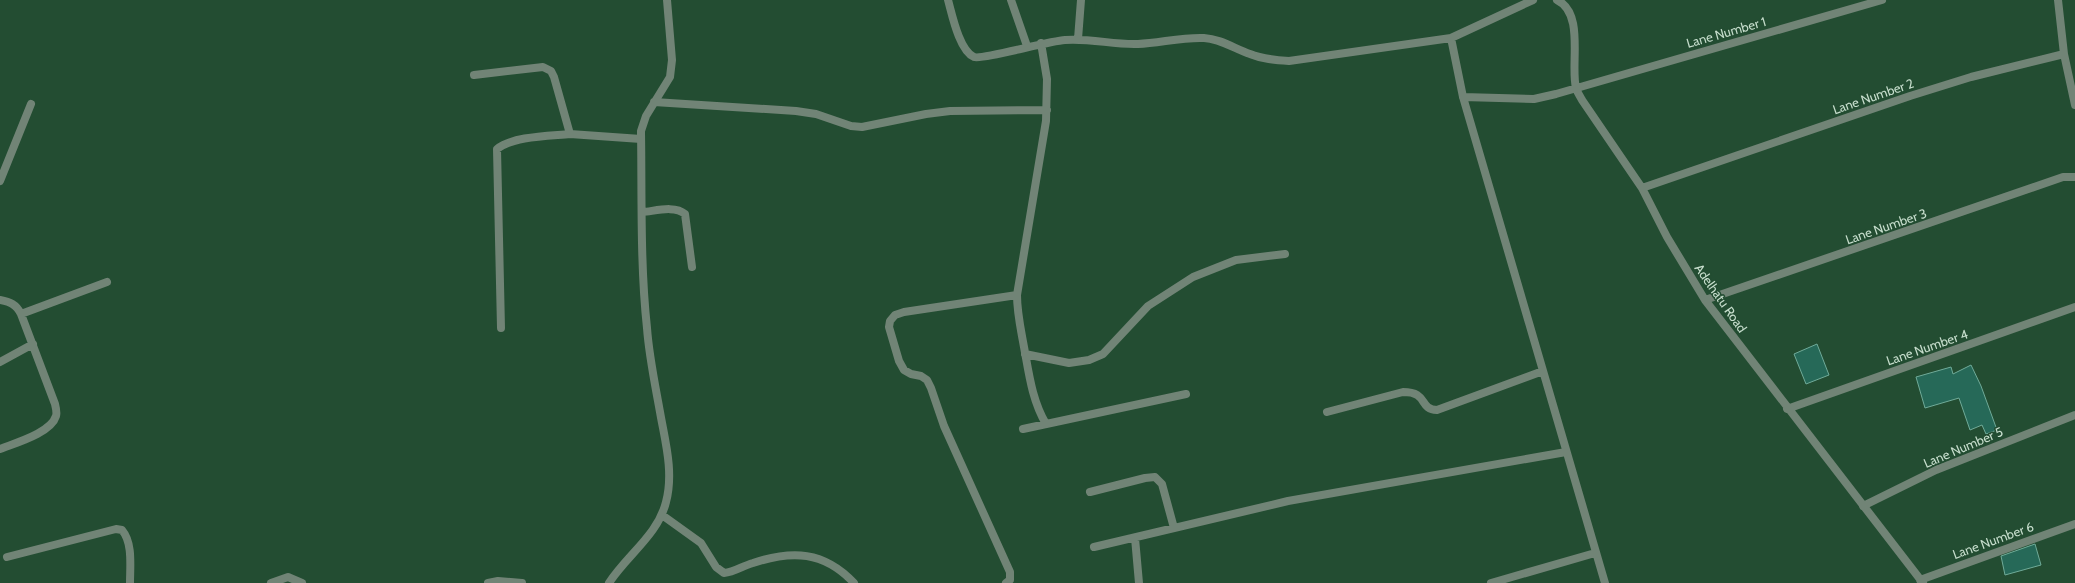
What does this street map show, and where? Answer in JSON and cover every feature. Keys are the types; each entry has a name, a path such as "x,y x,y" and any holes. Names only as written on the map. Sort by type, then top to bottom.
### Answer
{"street":[{"path":"609,583 624,562 654,529 667,500 669,478 668,453 651,363 646,327 641,131 646,116 670,77 672,60 667,0"},
{"path":"948,0 962,44 969,54 975,57 987,57 1041,43 1078,39 1139,44 1205,38 1223,42 1261,57 1289,61 1451,38 1533,0"},
{"path":"1011,0 1027,46"},
{"path":"1078,39 1081,0"},
{"name":"Adelhatu Road","path":"1557,0 1562,2 1570,15 1574,27 1576,88 1582,100 1642,188 1667,237 1705,300 1787,409 1922,581"},
{"name":"Lane Number 1","path":"1463,97 1534,98 1576,88 1882,0"},
{"path":"2058,0 2064,54 2075,105"},
{"path":"1451,38 1463,97 1605,583"},
{"path":"1041,43 1047,79 1047,110 1017,295 1025,354 1034,397 1046,424"},
{"name":"Lane Number 2","path":"1642,188 1910,96 1972,77 2064,54"},
{"path":"474,75 544,67 551,71 570,134"},
{"path":"654,102 796,111 816,114 851,126 862,127 926,114 950,112 1047,110"},
{"path":"0,182 31,104"},
{"path":"501,328 497,149 503,144 512,141 570,134 641,139"},
{"name":"Lane Number 3","path":"1705,300 2064,177 2075,177"},
{"path":"643,212 675,209 681,210 685,214 692,267"},
{"path":"1025,354 1069,363 1089,360 1103,354 1148,306 1193,277 1236,260 1286,254"},
{"path":"21,314 107,282"},
{"path":"1006,583 1010,580 1010,572 944,426 931,388 927,380 921,376 911,374 904,370 899,361 889,327 890,321 895,315 904,312 1017,295"},
{"path":"0,300 10,302 17,307 21,314 55,404 57,415 52,424 44,430 0,449"},
{"name":"Lane Number 4","path":"1787,409 2075,307"},
{"path":"0,362 33,344"},
{"path":"1327,412 1403,392 1414,392 1419,395 1424,403 1431,409 1437,410 1543,371"},
{"path":"1024,429 1186,394"},
{"name":"Lane Number 5","path":"1863,506 1936,470 2075,415"},
{"path":"1094,547 1336,491 1566,452"},
{"path":"1090,492 1145,478 1155,477 1162,484 1174,528"},
{"path":"662,514 702,543 716,567 724,573 733,572 751,563 779,555 804,554 828,562 854,583"},
{"name":"Lane Number 6","path":"1922,581 2075,524"},
{"path":"7,556 116,529 122,530 127,536 129,543 130,583"},
{"path":"1135,538 1139,583"},
{"path":"1491,583 1595,553"},
{"path":"271,583 288,577 302,583"},
{"path":"488,583 498,581 522,583"}],"building":[{"path":"1817,344 1829,375 1806,384 1794,354"},
{"path":"1971,365 1981,386 1997,430 1986,434 1982,425 1970,430 1959,398 1925,408 1916,377 1951,367 1953,374"},
{"path":"2035,544 2041,565 2005,575 2001,556"}]}
